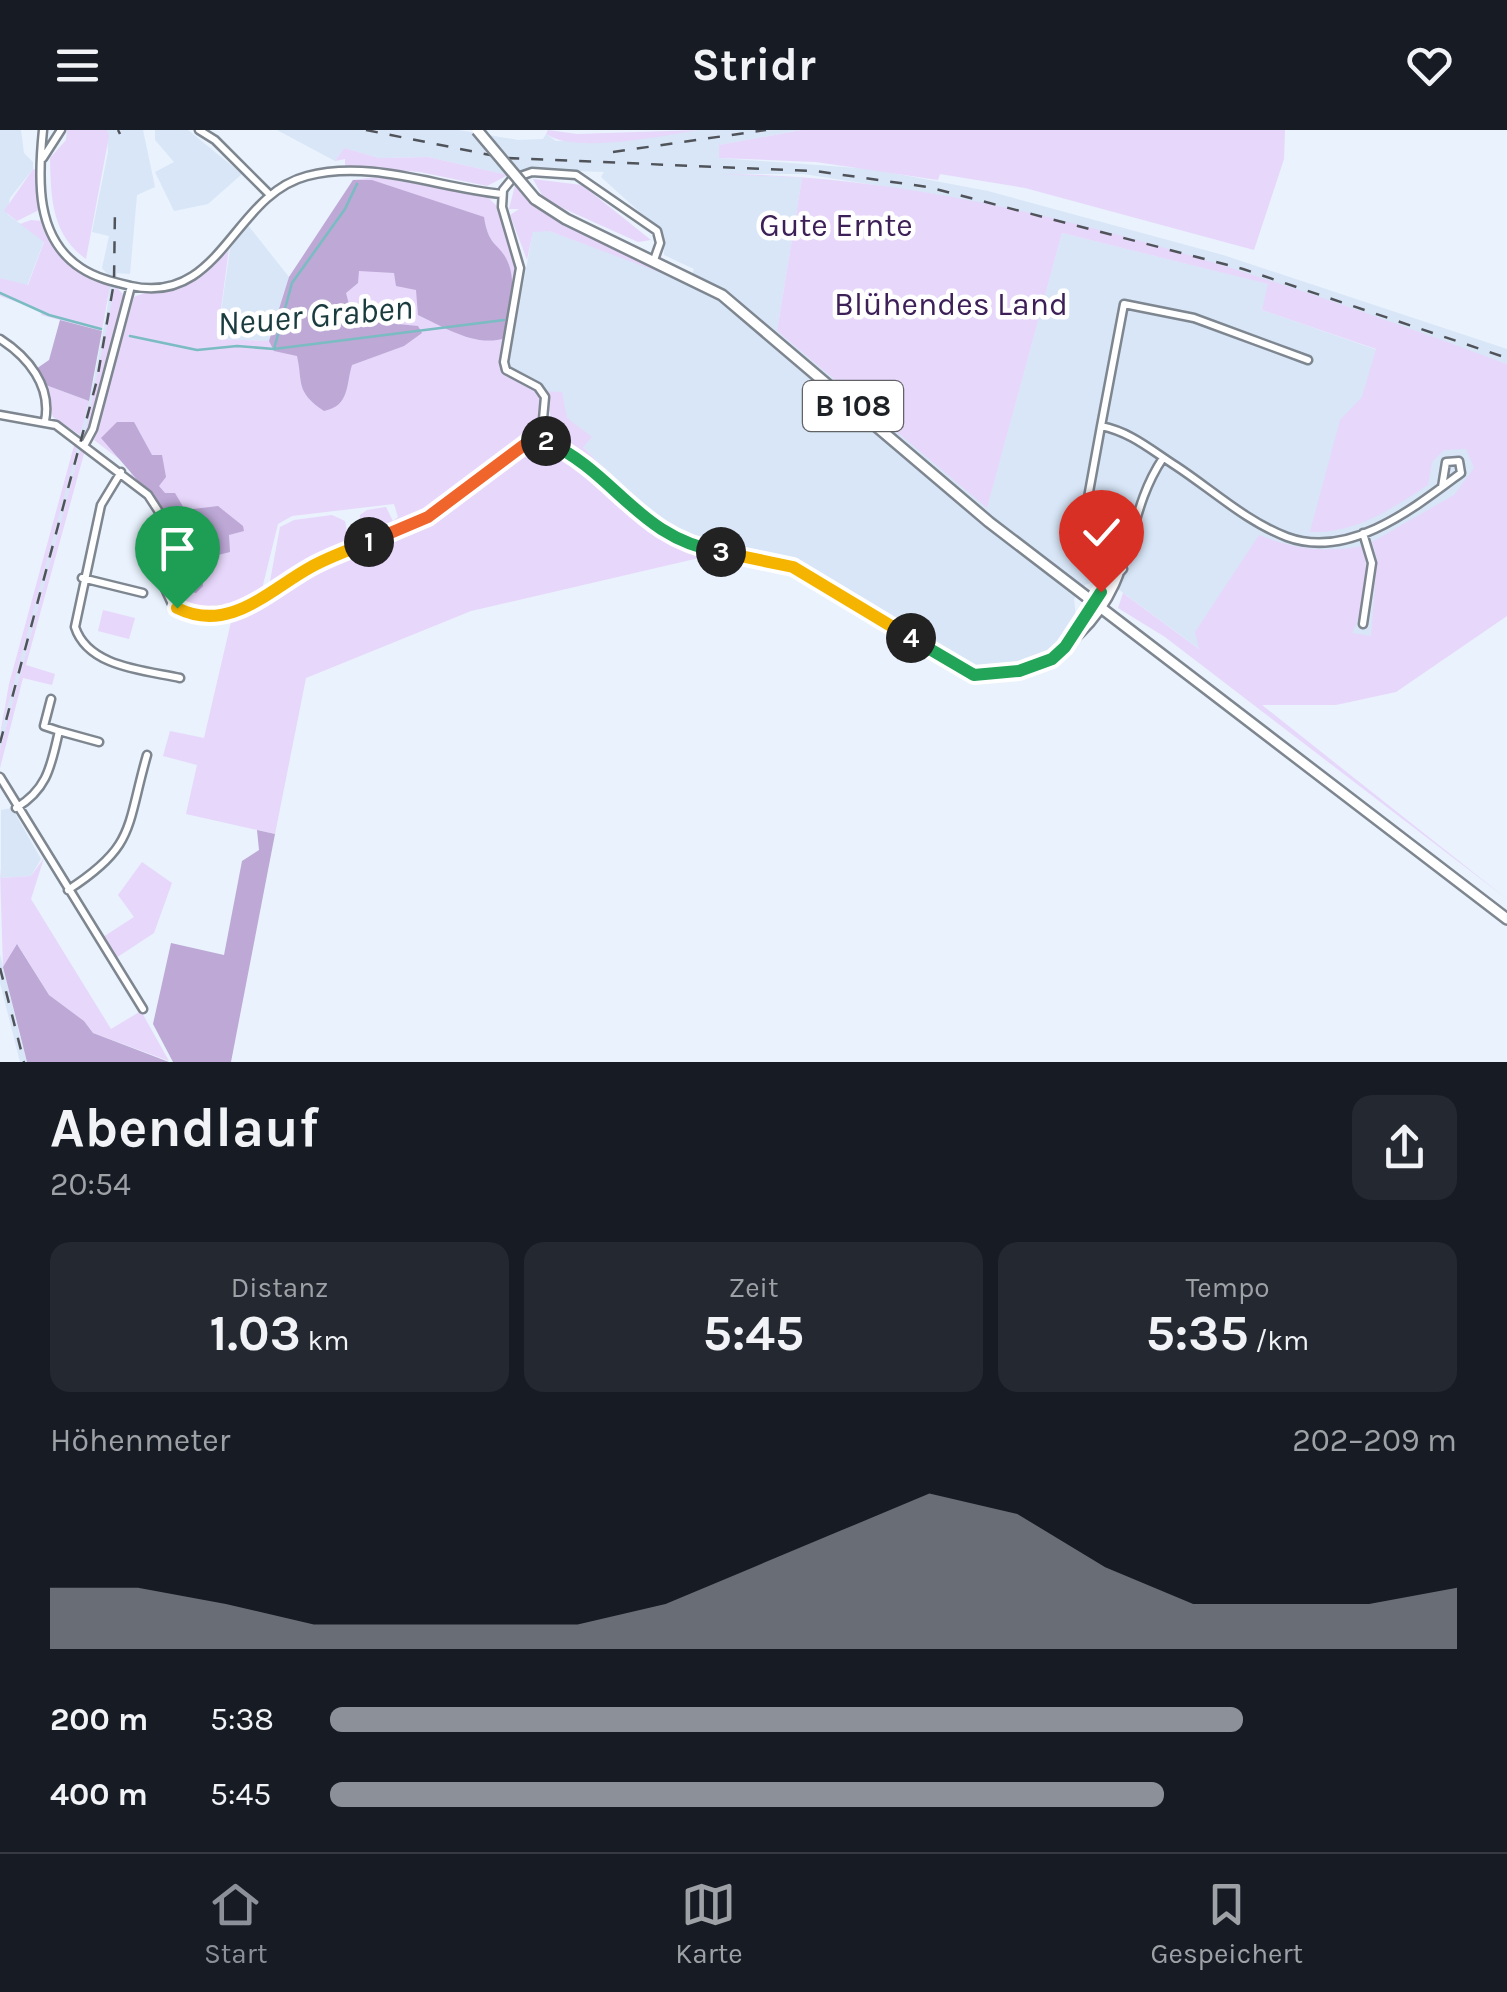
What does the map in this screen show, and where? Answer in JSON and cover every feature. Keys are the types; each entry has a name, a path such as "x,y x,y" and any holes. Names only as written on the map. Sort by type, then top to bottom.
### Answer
{"main road":[{"name":"B 108","path":"477,130 535,199 566,219 656,256 710,287 1034,557 1507,918"}],"street":[{"path":"43,130 44,216 58,246 86,271 131,286 168,287 199,274 269,194 308,176 343,172 408,176 502,194"},
{"path":"42,159 60,130"},
{"path":"199,130 269,194"},
{"path":"0,416 45,421 84,444 148,495 164,518 162,580 168,600 192,614 227,613 254,606 313,566 428,517 536,436 543,420 545,397 504,366 520,264 502,209 502,194 508,182 522,174 576,175 653,227 660,239 656,256"},
{"path":"84,444 93,429 131,286"},
{"path":"1073,540 1083,524 1124,304 1194,318 1308,360"},
{"path":"0,339 34,369 46,405 45,421"},
{"path":"1101,426 1136,438 1288,538 1318,543 1363,534 1442,487"},
{"path":"536,436 570,453 611,485 644,520 667,534 704,549 793,567 968,673 985,677 1019,671 1052,659 1099,607 1124,568 1145,489 1163,458"},
{"path":"121,472 103,500 82,578 74,627 85,647 104,659 180,678"},
{"path":"1363,534 1372,563 1363,624"},
{"path":"82,578 143,593"},
{"path":"50,700 44,726 99,742"},
{"path":"16,808 42,788 59,732"},
{"path":"68,890 101,868 119,849 147,756"},
{"path":"0,777 143,1010"}],"shaded area":[{"path":"0,130 21,130 24,153 33,162 33,169 10,198 7,214 44,241 27,286 0,278"},
{"path":"107,130 143,130 155,187 137,195 130,274 117,273 99,381 0,750 0,735 94,379 108,304 109,276 102,268 109,236 92,232 108,152"},
{"path":"155,130 188,130 242,174 208,204 174,211 155,172 174,162 155,140"},
{"path":"277,130 459,130 518,140 543,139 546,134 556,141 622,140 698,130 801,130 720,145 719,158 871,169 988,191 1223,255 1507,349 1507,364 1222,266 934,194 803,174 730,174 802,178 777,331 987,507 1062,233 1269,284 1262,310 1507,395 1507,609 1251,687 1103,578 1085,585 1074,599 1076,617 1052,655 1027,666 988,674 960,664 804,569 783,561 704,547 645,518 643,506 582,446 567,418 544,391 508,367 533,231 549,231 689,282 694,269 664,255 663,233 601,177 604,172 526,169 508,175 428,157 379,158 344,148 335,161"},
{"path":"353,180 372,180 484,217 489,235 509,265 511,302 505,338 472,338 418,315 416,290 396,286 394,273 359,271 358,283 346,293 350,308 373,315 377,322 418,326 422,333 404,346 352,365 343,399 324,411 304,392 297,356 274,351 269,341 289,277"},
{"path":"247,224 289,277 269,341 217,339 230,249"},
{"path":"60,320 102,331 89,401 43,384 36,369 49,360"},
{"path":"117,422 134,422 152,455 162,455 166,477 159,486 165,493 175,493 185,510 218,506 243,526 244,531 229,535 230,552 210,557 202,575 203,586 196,593 182,590 184,544 169,538 159,505 101,438"},
{"path":"12,808 41,859 31,876 1,878 1,810"},
{"path":"257,830 275,834 231,1062 173,1062 153,1024 171,943 224,955 242,861 259,850"},
{"path":"17,944 49,995 84,1021 93,1033 169,1062 27,1062 3,967"},
{"path":"0,954 27,1062 20,1062 0,983"}],"green space":[{"path":"67,130 107,130 109,136 86,259 59,226 53,201 50,158 66,140"},
{"path":"548,130 577,134 698,130 577,143 559,140 546,134"},
{"path":"801,130 1285,130 1284,159 1254,250 1025,188 940,174 938,180 816,162 719,158 719,145"},
{"path":"344,148 379,158 428,157 508,175 487,186 420,172 345,166 345,159 335,161"},
{"path":"33,169 38,170 39,210 17,221 4,211"},
{"path":"718,174 817,178 1019,210 1219,264 1507,364 1507,616 1396,692 1336,705 1262,705 1507,899 1165,637 1118,608 1123,593 1199,649 1195,632 1259,535 1310,549 1363,546 1365,591 1352,633 1371,636 1377,559 1372,542 1454,495 1474,468 1466,449 1444,450 1432,462 1428,485 1400,503 1342,529 1310,532 1340,420 1362,397 1376,349 1262,310 1268,284 1062,233 987,508 777,331 802,178"},
{"path":"377,177 486,196 496,205 515,264 501,368 537,389 542,398 536,430 436,508 366,541 359,530 360,515 386,507 393,521 398,517 394,504 292,516 278,524 260,597 250,602 218,610 196,609 175,602 166,581 168,535 161,508 131,476 131,468 94,440 134,297 193,282 229,248 217,339 269,341 289,277 353,180"},
{"path":"533,179 582,185 651,240 638,242 558,206 543,197"},
{"path":"515,185 549,215 667,275 549,231 533,232 527,260 510,215 519,209 509,209"},
{"path":"42,221 52,243 77,271 110,285 102,331 41,315 42,311 0,296 0,278 28,285 44,242 20,224"},
{"path":"115,286 126,297 85,435"},
{"path":"43,384 89,401 80,435 53,417"},
{"path":"544,391 562,392 567,418 592,437 583,447 643,506 645,518 554,428"},
{"path":"75,442 78,444 0,735 9,684"},
{"path":"535,445 571,456 643,524 701,554 699,558 471,611 306,678 275,834 186,814 197,765 163,756 170,731 204,738 231,622 312,571 433,520"},
{"path":"81,447 85,450 26,665 55,674 52,685 23,678 0,768 0,750"},
{"path":"332,515 345,521 347,532 356,543 329,552 268,592 280,527 294,520"},
{"path":"103,610 135,618 129,639 98,631"},
{"path":"44,858 31,899 111,1029 141,1011 169,1061 93,1033 84,1021 49,995 18,945 3,967 0,868 1,878 31,876"},
{"path":"142,862 172,883 154,933 116,958 103,937 134,917 118,895"}],"waterway":[{"path":"274,349 292,283 345,209 357,184"},
{"name":"Neuer Graben","path":"0,293 49,315 101,329"},
{"name":"Neuer Graben","path":"130,336 197,350 237,346 274,349 504,320"}],"railway":[{"path":"118,130 120,134"},
{"path":"366,130 505,158 815,171 928,187 1243,269 1507,358"},
{"path":"613,152 766,130"},
{"path":"0,743 97,380 114,282 115,207"},
{"path":"0,968 24,1062"}],"route":[{"path":"177,608 192,614 248,609 313,566 440,510 536,436 570,453 622,495 636,514 667,534 692,546 804,572 974,675 1019,671 1052,659 1071,641 1101,592"}],"park label":[{"name":"Gute Ernte","path":"836,225"},
{"name":"Blühendes Land","path":"951,304"}]}
